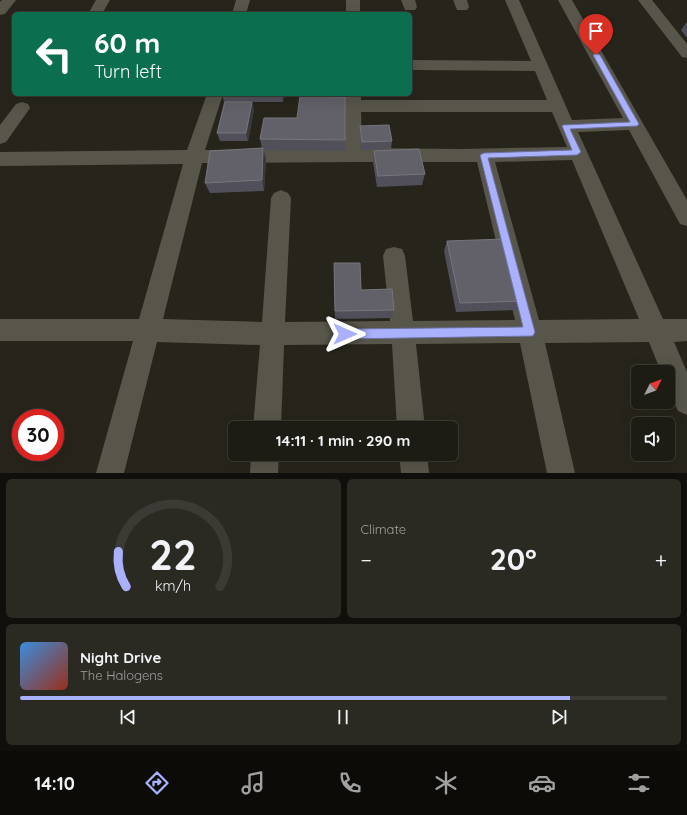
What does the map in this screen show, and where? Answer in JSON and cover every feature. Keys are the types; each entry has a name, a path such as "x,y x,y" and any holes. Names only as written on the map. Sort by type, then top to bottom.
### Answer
{"street":[{"path":"0,11 9,0"},
{"path":"96,12 103,0"},
{"path":"240,12 243,0"},
{"path":"353,0 353,12"},
{"path":"512,0 577,152 657,330 687,402"},
{"path":"566,0 687,218"},
{"path":"646,0 687,54"},
{"path":"412,65 540,66"},
{"path":"110,473 194,157 214,96"},
{"path":"353,155 353,100 557,106"},
{"path":"0,138 22,108"},
{"path":"566,126 635,124"},
{"path":"0,159 484,155 577,152"},
{"path":"484,155 530,332 561,473"},
{"path":"267,421 281,198"},
{"path":"394,256 403,334 410,421"},
{"path":"0,330 148,330 272,334 403,334 687,330"},
{"path":"264,473 265,461"},
{"path":"413,461 414,473"}],"building":[{"path":"300,96 345,97 345,140 260,139 264,118 297,118"},
{"path":"225,102 252,102 246,133 217,133"},
{"path":"389,125 392,141 362,142 360,126"},
{"path":"263,148 262,180 205,183 210,151"},
{"path":"419,149 425,174 378,176 374,151"},
{"path":"505,239 524,301 460,303 447,241"},
{"path":"334,263 360,263 361,290 392,289 394,310 335,311"}],"route":[{"path":"345,334 530,332 484,155 577,152 566,126 635,124 596,55"}]}
